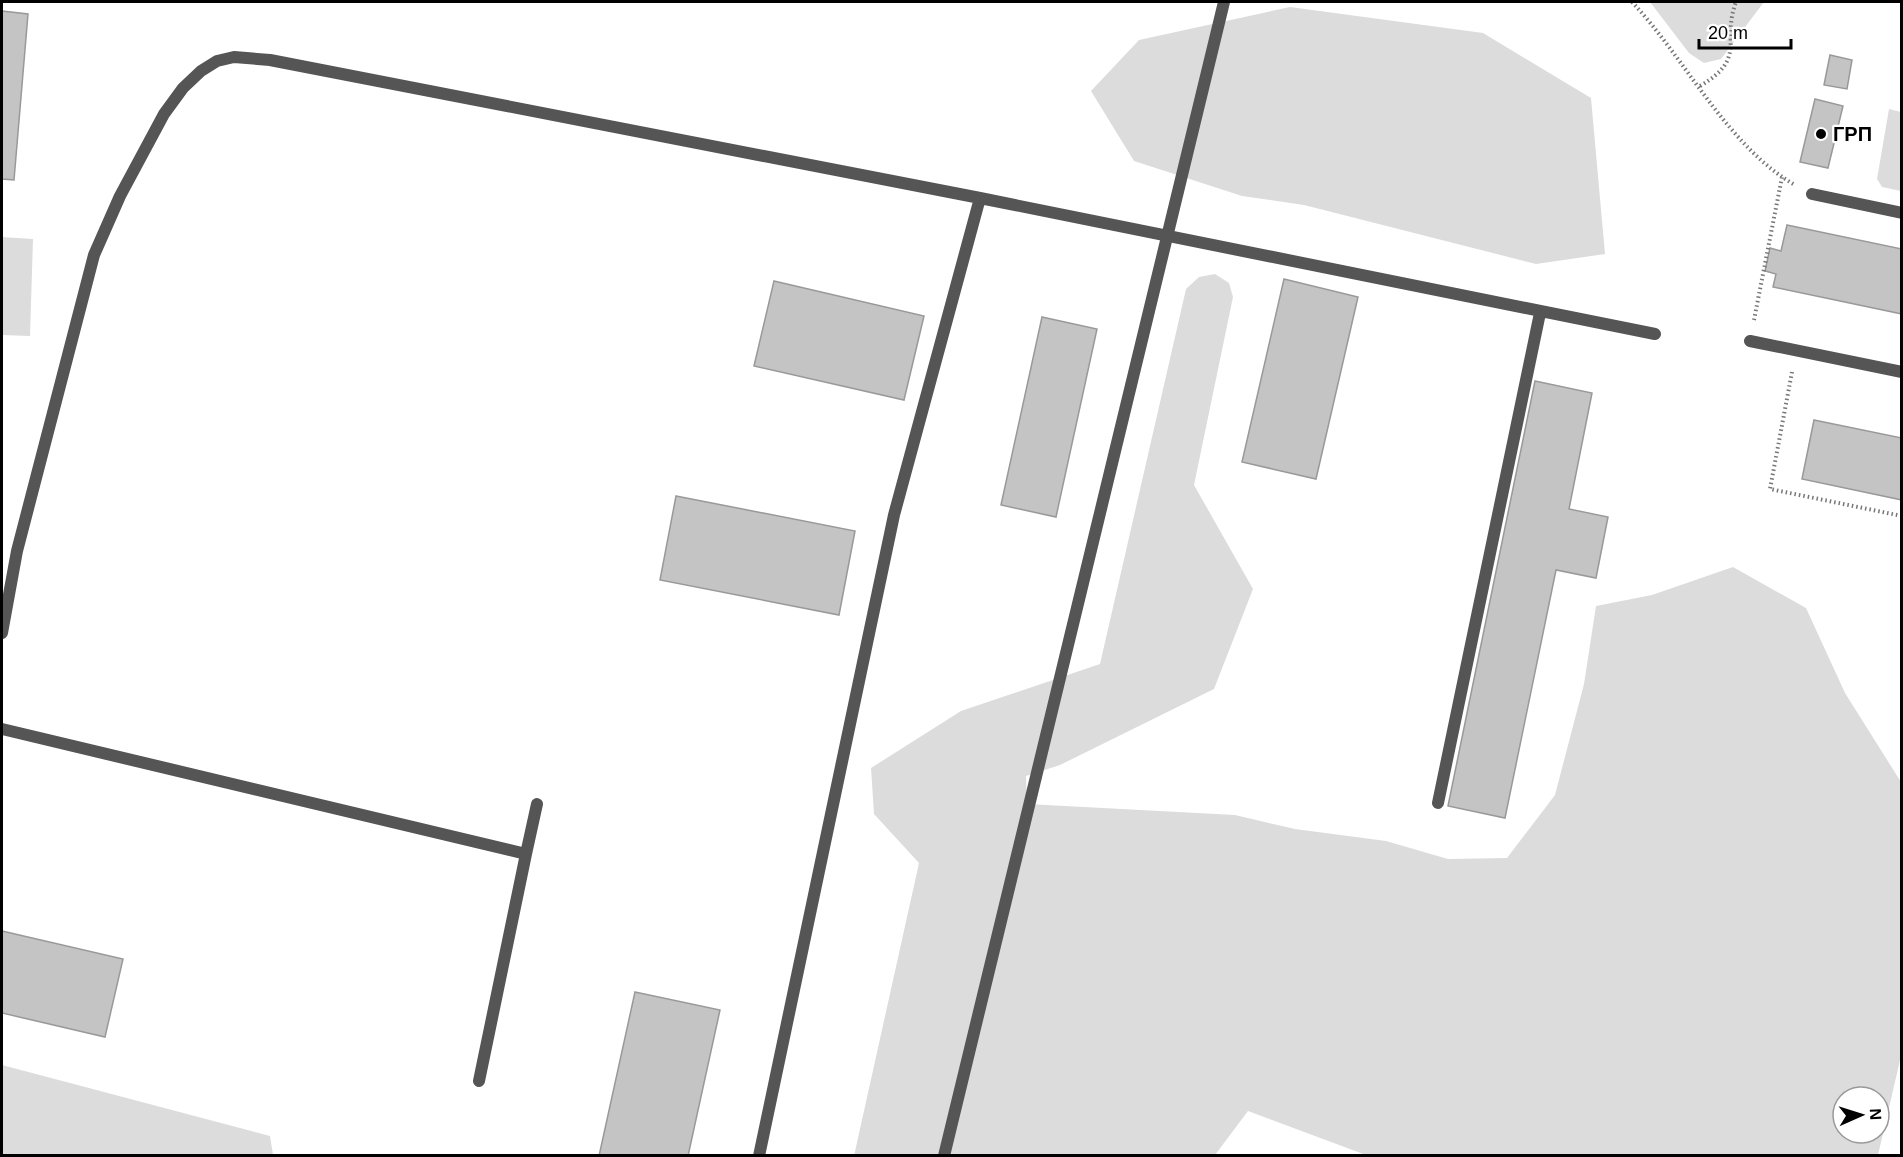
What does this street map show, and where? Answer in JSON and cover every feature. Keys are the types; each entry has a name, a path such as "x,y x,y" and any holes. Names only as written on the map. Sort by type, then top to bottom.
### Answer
{"lane":[{"path":"944,1155 1224,2"},
{"path":"2,633 17,551 94,255 129,177 164,114 183,88 201,71 217,61 234,57 270,60 980,198 1540,313 1655,334"},
{"path":"1812,194 1902,213"},
{"path":"759,1155 894,515 980,198"},
{"path":"1438,803 1540,313"},
{"path":"1750,341 1902,372"},
{"path":"2,729 526,854"},
{"path":"479,1081 537,804"}],"path":[{"path":"1632,2 1658,30 1720,116 1782,177 1812,194"},
{"path":"1700,86 1717,75 1730,58 1733,46 1731,20 1736,2"},
{"path":"1750,341 1782,177"},
{"path":"1796,350 1770,489 1902,516"}],"shaded area":[{"path":"1650,2 1764,2 1721,59 1704,63 1689,53"},
{"path":"1290,7 1483,33 1591,98 1605,254 1536,264 1304,205 1242,196 1134,161 1091,91 1139,40"},
{"path":"1889,109 1901,112 1901,191 1882,187 1877,179"},
{"path":"2,237 33,239 30,336 2,335"},
{"path":"1215,274 1229,283 1233,297 1194,485 1253,589 1214,689 1060,765 1026,776 1027,804 1235,815 1295,829 1386,841 1448,859 1507,858 1555,795 1584,684 1596,606 1652,595 1733,567 1806,608 1845,693 1901,782 1901,1056 1891,1099 1891,1085 1831,1085 1831,1145 1880,1145 1878,1155 1366,1155 1248,1111 1215,1155 854,1156 919,863 874,814 871,768 961,711 1100,664 1186,289 1199,277"},
{"path":"2,1065 270,1136 273,1155 2,1155"}],"building":[{"path":"2,11 28,14 14,180 2,179"},
{"path":"1830,55 1852,60 1847,89 1824,85"},
{"name":"ГРП","path":"1815,99 1843,106 1828,168 1800,162"},
{"path":"1787,225 1902,249 1902,314 1773,287 1776,274 1765,271 1770,248 1781,251"},
{"path":"1284,279 1358,297 1316,479 1242,462"},
{"path":"774,281 924,316 904,400 754,366"},
{"path":"1042,317 1097,329 1056,517 1001,505"},
{"path":"1535,381 1592,393 1569,509 1608,517 1596,578 1556,570 1505,818 1448,806"},
{"path":"1814,420 1902,438 1902,500 1802,479"},
{"path":"676,496 855,531 839,615 660,580"},
{"path":"2,931 123,959 105,1037 2,1013"},
{"path":"635,992 720,1010 688,1156 599,1156"}],"place":[{"name":"ГРП","path":"1821,134"}]}
